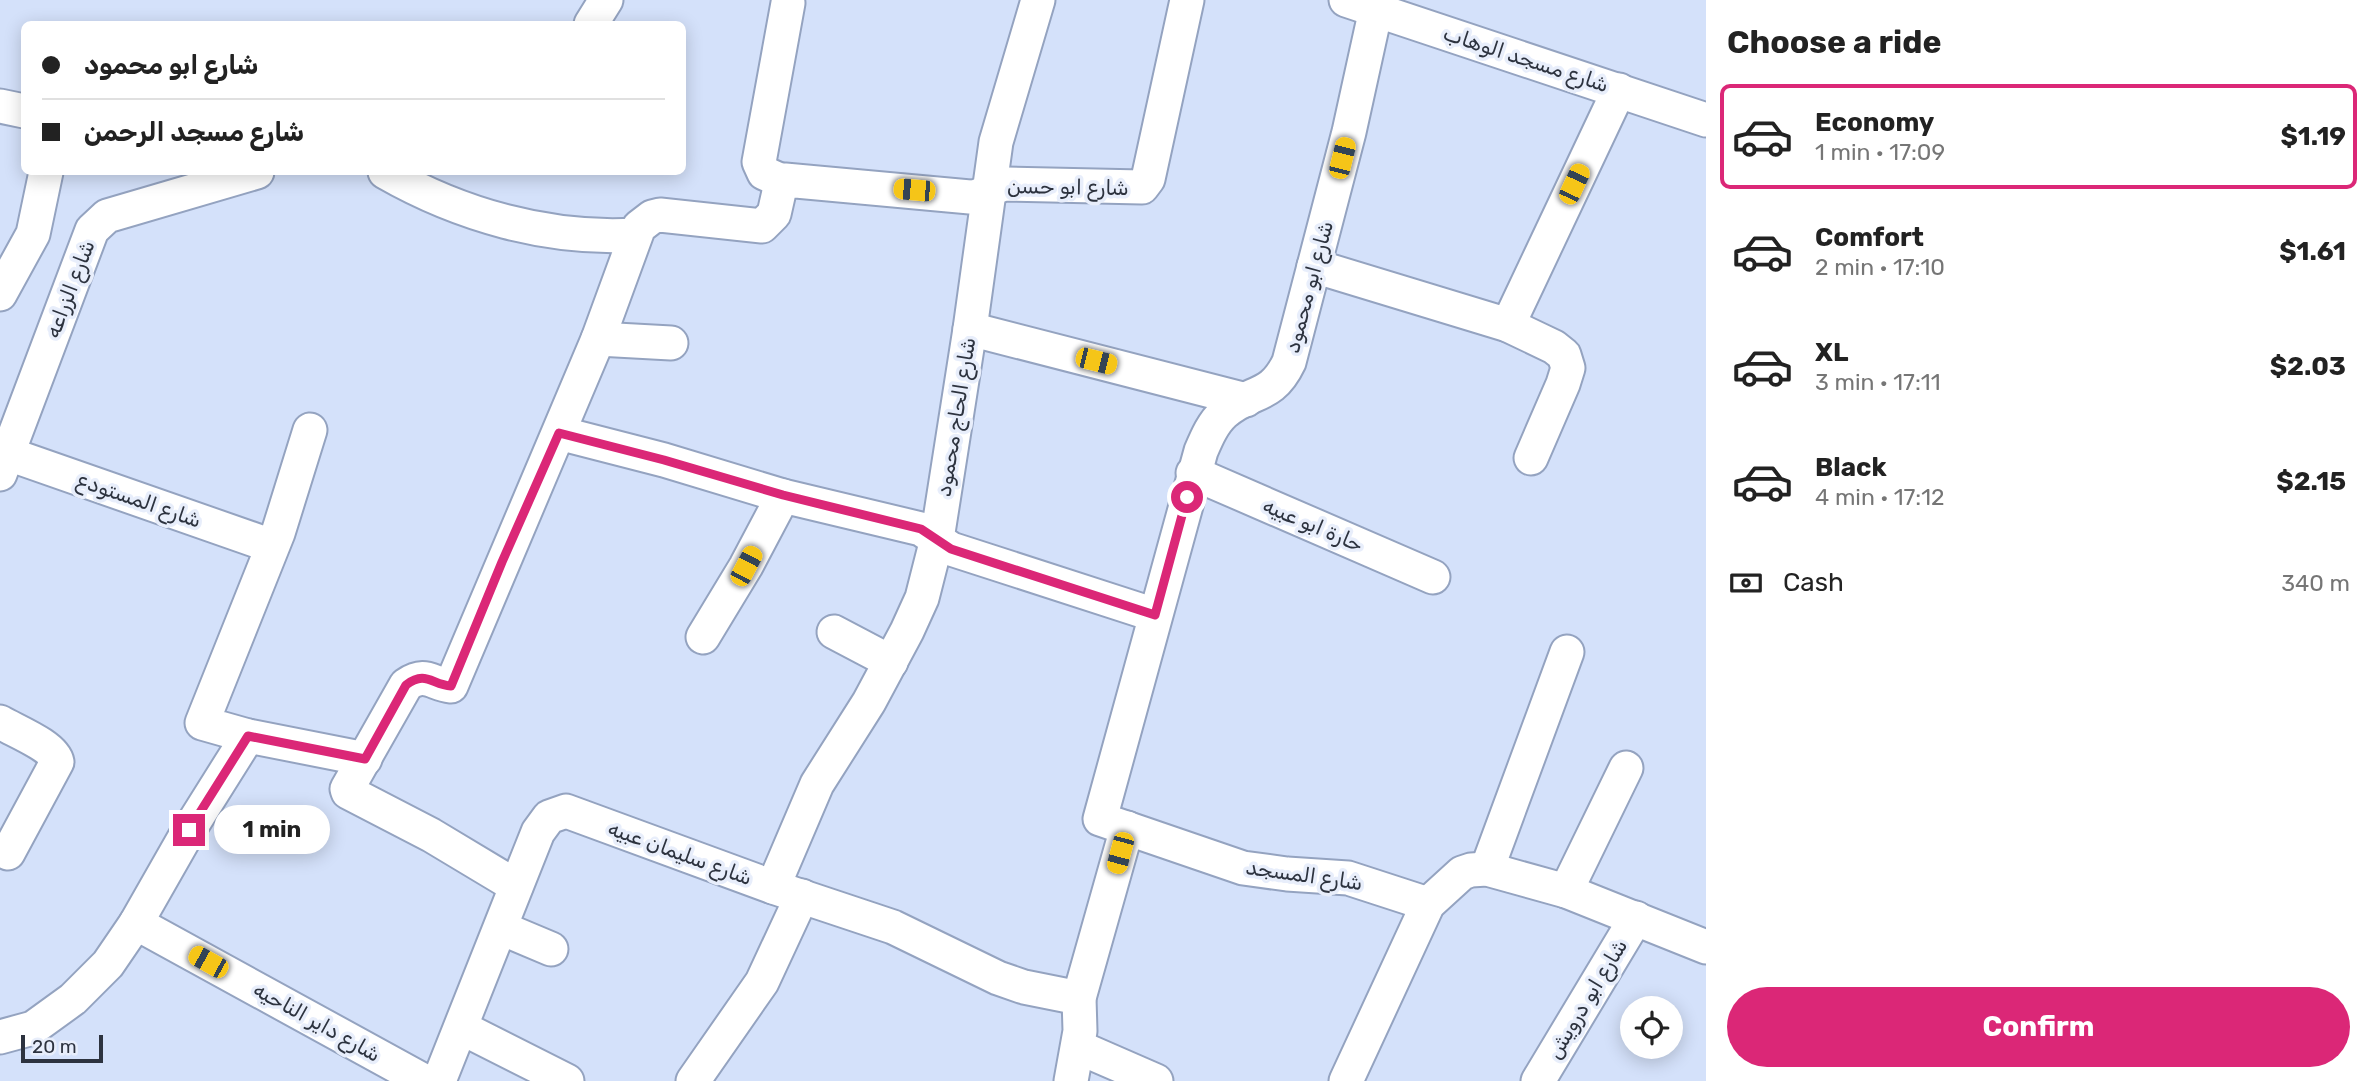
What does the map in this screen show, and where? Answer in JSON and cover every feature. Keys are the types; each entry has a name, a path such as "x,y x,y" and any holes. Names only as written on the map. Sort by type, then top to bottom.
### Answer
{"street":[{"path":"593,21 607,0"},
{"name":"شارع الحاج محمود","path":"693,1081 762,982 817,784 869,702 922,598 937,539 996,142 1038,0"},
{"name":"شارع ابو حسن","path":"782,181 914,190 970,197 982,195 1006,184 1138,188 1144,185 1148,178 1187,0"},
{"path":"516,886 431,835 348,792 348,788 406,685 425,677 451,686 598,340 635,235 644,221 660,215 762,226 774,215 782,181 764,173 759,162 788,3"},
{"name":"شارع مسجد الوهاب","path":"1367,3 1706,120"},
{"name":"شارع ابو محمود","path":"1071,1081 1078,1047 1079,998 1113,824 1155,615 1193,473 1207,435 1218,419 1232,407 1273,386 1289,362 1349,132 1367,3"},
{"path":"1508,325 1619,90"},
{"path":"0,106 21,110"},
{"path":"0,294 33,234 45,175"},
{"name":"شارع الزراعه","path":"2,460 92,230 107,216 247,175"},
{"path":"391,175 468,211 522,226 566,234 606,237 635,235"},
{"path":"1314,266 1508,325 1555,347 1564,355 1568,368 1531,458"},
{"path":"970,329 1246,400"},
{"path":"598,340 671,343"},
{"path":"310,430 272,546 202,723 248,736 365,759"},
{"path":"559,433 783,495 921,529 951,549 1155,615"},
{"name":"شارع المستودع","path":"2,460 272,546"},
{"name":"حارة ابو عبيه","path":"1193,473 1433,577"},
{"path":"703,637 746,566 783,495"},
{"path":"834,632 891,662"},
{"path":"1487,869 1567,652"},
{"path":"0,722 50,750 57,757 57,762 8,853"},
{"path":"0,1037 33,1028 73,999 107,964 136,923 189,830 248,736"},
{"path":"1566,891 1626,768"},
{"name":"شارع سليمان عبيه","path":"439,1081 542,824 556,813 566,811 893,927 1024,988 1079,998"},
{"name":"شارع المسجد","path":"1113,824 1243,868 1348,878 1428,904"},
{"path":"1346,1081 1428,904 1462,873 1487,869 1566,891 1706,947"},
{"name":"شارع ابو درويش","path":"1538,1081 1636,918"},
{"name":"شارع داير الناحيه","path":"136,923 424,1081"},
{"path":"501,928 551,949"},
{"path":"462,1028 568,1081"},
{"path":"1078,1047 1156,1081"}],"route":[{"path":"189,830 248,736 365,759 406,685 425,677 451,686 559,433 783,495 921,529 945,547 1155,615 1187,497"}]}
